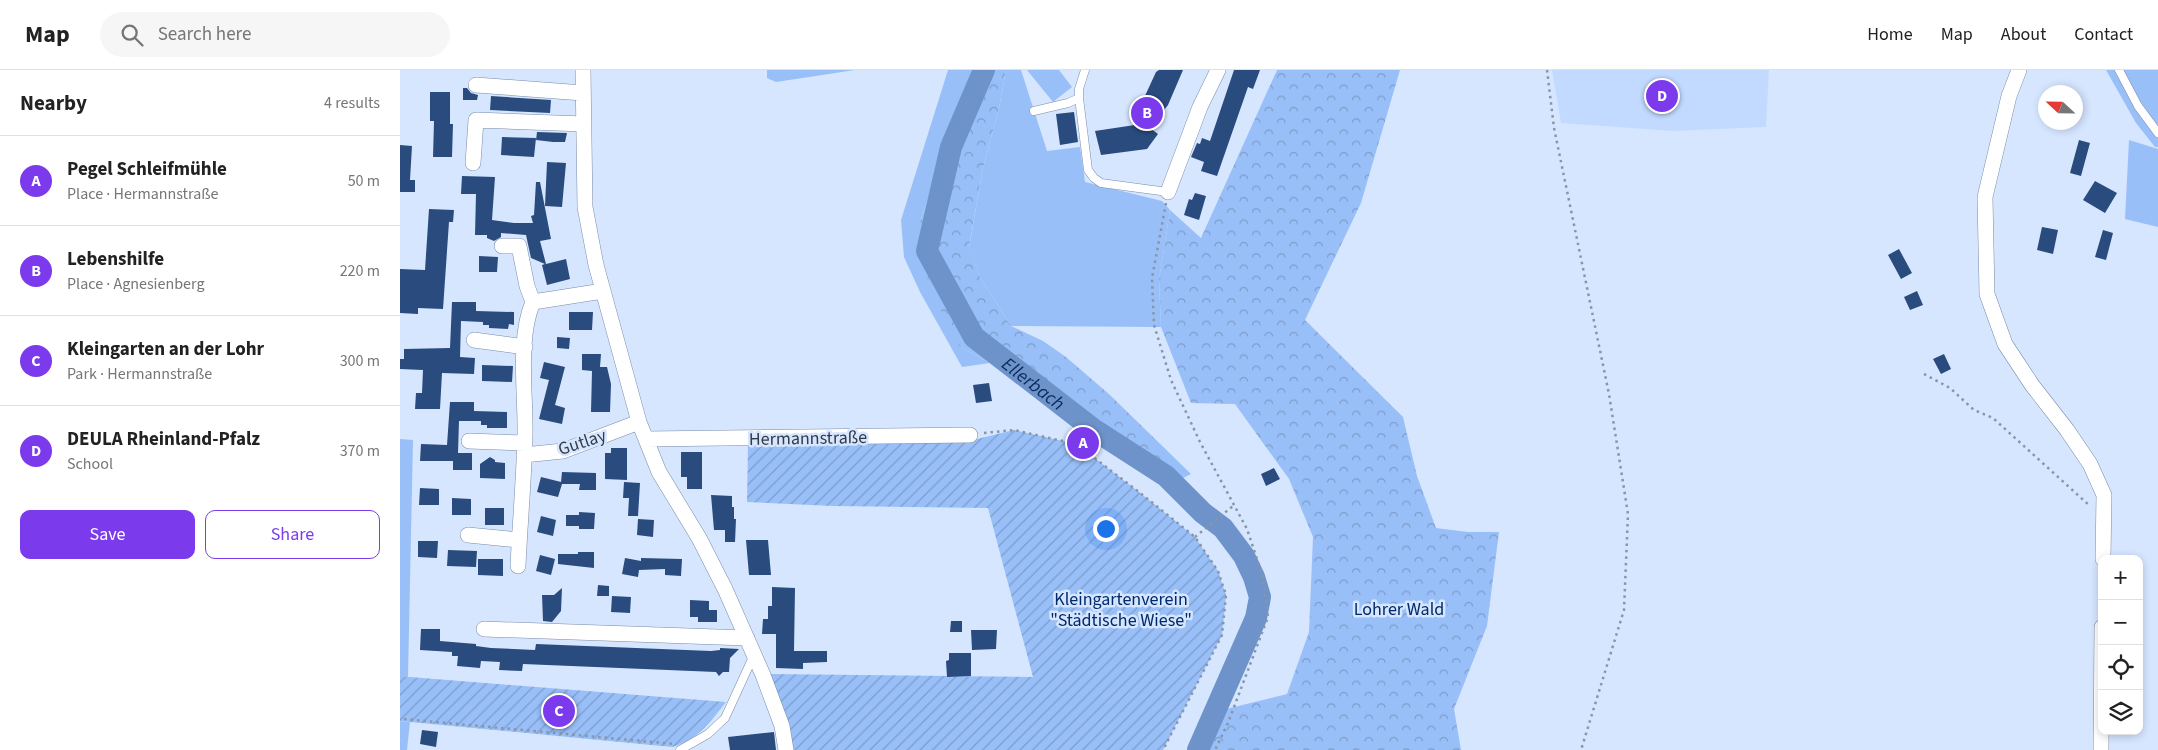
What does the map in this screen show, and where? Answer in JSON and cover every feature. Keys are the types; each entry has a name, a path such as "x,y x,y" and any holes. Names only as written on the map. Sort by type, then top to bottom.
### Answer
{"street":[{"path":"583,70 586,207 603,291 639,422 659,472 699,538 725,590 782,726 786,750"},
{"path":"1168,192 1200,107 1218,70"},
{"path":"2019,70 2009,96 1985,197 1987,294 2005,344 2032,386 2067,430 2090,464 2104,495 2103,555"},
{"path":"476,85 583,93"},
{"path":"473,163 476,120 584,124"},
{"path":"502,246 519,246 527,286 533,302 528,315 525,347 524,449 518,566"},
{"path":"533,302 603,291"},
{"path":"474,340 525,347"},
{"name":"Gutlay","path":"469,440 524,449 563,451 639,422"},
{"name":"Hermannstraße","path":"646,439 970,435"},
{"path":"468,535 519,540"},
{"path":"484,629 746,638"},
{"path":"2101,750 2102,645"}],"lane":[{"path":"1085,70 1078,98 1088,170 1101,183 1168,192"},
{"path":"2119,70 2138,106 2158,133"},
{"path":"1034,112 1068,103 1078,98"},
{"path":"679,750 708,734 725,718 754,656"}],"path":[{"path":"1548,70 1554,128 1609,394 1628,514 1624,610 1581,750"},
{"path":"1168,192 1152,278 1154,325 1171,380 1200,442 1247,529 1263,576 1268,617 1228,723 1215,750"},
{"path":"1924,374 1950,388 1974,410 1993,418 2088,506 2104,510"},
{"path":"970,435 1014,430 1076,444 1195,537 1218,571 1226,595 1222,635 1163,750"},
{"path":"1195,537 1233,506"},
{"path":"404,719 674,744 679,750"}],"shaded area":[{"path":"1552,70 1769,70 1766,127 1673,131 1561,123"}],"green space":[{"path":"767,70 855,70 776,82 767,78"},
{"path":"948,70 974,70 920,221 960,347 990,363 962,367 920,292 904,257 901,220"},
{"path":"974,70 1006,70 999,108 983,168 969,247 980,277 1011,326 1043,341 1066,357 1110,395 1191,474 1167,486 1134,466 1060,414 1033,391 990,363 960,347 939,307 922,265 920,221"},
{"path":"1006,70 1021,70 1047,151 1080,147 1085,182 1162,201 1170,210 1159,280 1161,327 1011,326 980,277 969,248 983,168 999,108"},
{"path":"1027,70 1059,70 1072,87 1053,102"},
{"name":"Lohrer Wald","path":"1277,70 1400,70 1361,203 1305,320 1403,417 1417,476 1436,528 1468,532 1499,532 1487,626 1454,709 1461,750 1201,750 1218,711 1287,694 1309,632 1313,537 1289,479 1235,404 1191,403 1161,327 1159,280 1170,210 1201,238"},
{"path":"2106,70 2158,70 2158,147 2155,147 2136,123"},
{"path":"2129,140 2158,149 2158,227 2125,219"},
{"name":"Kleingartenverein \"Städtische Wiese\"","path":"1014,430 1076,444 1195,537 1218,571 1226,595 1222,635 1163,750 791,750 770,674 1033,677 988,508 833,506 747,502 748,444 973,440"},
{"path":"400,439 413,440 408,677 400,677"},
{"path":"400,677 726,702 709,723 696,735 672,747 400,721"},
{"path":"400,721 410,722 407,750 400,750"}],"building":[{"path":"1159,70 1183,70 1168,105 1150,128 1158,134 1147,149 1101,155 1095,131 1148,123 1132,111 1131,106 1136,99 1144,98 1156,72"},
{"path":"1234,70 1260,70 1253,89 1248,87 1217,176 1201,171 1204,162 1191,157 1197,143 1200,144 1202,138 1210,141"},
{"path":"463,88 467,88 471,93 478,95 477,100 463,100"},
{"path":"430,92 450,92 450,124 453,124 452,157 433,157 434,121 430,121"},
{"path":"491,96 551,100 550,113 490,110"},
{"path":"1074,112 1078,142 1060,145 1056,114"},
{"path":"537,132 567,133 565,142 553,142 536,140"},
{"path":"502,137 536,138 534,157 501,155"},
{"path":"2079,140 2090,143 2081,176 2070,173"},
{"path":"400,145 412,146 410,180 415,180 415,192 400,192"},
{"path":"547,162 566,163 562,207 545,206"},
{"path":"462,176 495,177 492,220 514,223 533,223 531,216 534,215 536,182 540,182 551,239 540,241 546,264 566,259 570,279 547,285 542,265 545,264 531,258 526,235 501,233 501,237 494,241 487,238 487,235 475,235 476,194 461,194"},
{"path":"2095,181 2117,193 2105,213 2083,200"},
{"path":"1195,193 1206,196 1199,220 1184,215 1189,199 1192,200"},
{"path":"429,209 454,210 453,222 449,222 443,309 418,308 418,314 400,313 400,269 425,270"},
{"path":"2042,227 2058,230 2053,254 2037,250"},
{"path":"2103,230 2113,233 2106,260 2095,257"},
{"path":"1899,249 1912,273 1901,279 1888,255"},
{"path":"479,256 498,257 497,272 479,272"},
{"path":"1917,291 1923,305 1910,310 1904,297"},
{"path":"452,302 476,302 476,311 514,312 514,325 509,324 508,329 489,328 489,325 483,325 483,322 461,321 460,357 475,358 474,374 442,373 440,409 415,409 416,393 422,393 423,370 400,369 400,359 404,359 404,349 450,348"},
{"path":"569,312 593,312 592,330 569,330"},
{"path":"557,337 570,338 569,349 557,348"},
{"path":"582,354 601,354 600,367 607,367 611,384 610,412 591,412 592,371 582,370"},
{"path":"1944,354 1951,369 1941,374 1933,359"},
{"path":"544,362 565,367 555,405 565,408 562,424 539,419 549,380 540,378"},
{"path":"482,365 513,366 512,382 482,381"},
{"path":"989,383 992,401 976,403 973,385"},
{"path":"450,402 474,402 474,411 507,412 507,428 487,428 487,425 481,425 481,421 459,421 458,453 472,453 472,470 453,470 453,461 420,461 421,444 447,445"},
{"path":"611,448 627,448 627,480 605,479 605,453 611,453"},
{"path":"681,452 702,452 702,489 687,489 687,477 681,477"},
{"path":"490,457 495,462 505,463 505,479 480,478 480,464"},
{"path":"1274,468 1280,479 1266,486 1261,474"},
{"path":"562,472 596,473 596,490 579,490 580,484 562,484 558,497 537,492 541,477 561,482"},
{"path":"624,482 640,483 638,516 628,516 629,498 623,498"},
{"path":"420,488 439,489 439,505 419,505"},
{"path":"711,495 732,496 734,519 736,519 735,542 725,542 725,530 714,530"},
{"path":"452,498 471,499 471,515 452,515"},
{"path":"485,508 504,508 504,525 485,525"},
{"path":"579,512 595,513 594,529 579,529 579,526 566,526 566,515 579,515"},
{"path":"541,516 556,520 553,536 537,532"},
{"path":"638,519 654,520 653,537 637,535"},
{"path":"746,540 768,540 771,575 749,575"},
{"path":"418,541 438,541 437,558 418,557"},
{"path":"448,550 477,551 476,567 447,566"},
{"path":"578,552 594,552 594,568 558,564 558,554 578,554"},
{"path":"540,555 555,559 551,575 536,571"},
{"path":"625,558 641,561 641,558 682,559 681,576 665,575 665,569 639,570 638,577 622,574"},
{"path":"478,559 503,559 503,576 478,575"},
{"path":"598,585 609,586 609,596 597,596"},
{"path":"772,587 795,588 794,651 827,651 827,662 803,663 803,669 776,668 776,634 762,634 763,619 768,619 768,606 772,606"},
{"path":"562,588 561,611 552,622 543,621 542,595 554,595"},
{"path":"612,596 631,597 630,613 611,612"},
{"path":"690,600 709,601 709,610 717,610 717,622 698,622 698,617 690,617"},
{"path":"951,621 962,621 962,632 950,632"},
{"path":"421,629 440,629 440,641 476,644 476,646 491,648 535,650 536,644 711,651 720,650 720,648 739,649 730,658 729,672 723,672 719,676 716,672 523,664 522,671 499,670 500,662 481,661 480,668 457,666 458,656 452,656 452,652 420,650"},
{"path":"971,630 997,630 996,649 972,650"},
{"path":"949,653 971,653 971,676 947,677 946,661 949,660"},
{"path":"422,730 438,732 436,747 420,744"},
{"path":"774,732 776,750 730,750 728,737"}],"waterway":[{"name":"Ellerbach","path":"984,70 951,147 927,251 974,337 1093,429 1166,476 1203,513 1223,528 1244,556 1254,577 1260,597 1256,618 1198,750"}],"place":[{"name":"DEULA Rheinland-Pfalz","path":"1662,96"},
{"name":"Lebenshilfe","path":"1147,113"},
{"name":"Pegel Schleifmühle","path":"1083,443"},
{"name":"Kleingarten an der Lohr","path":"559,711"}]}
